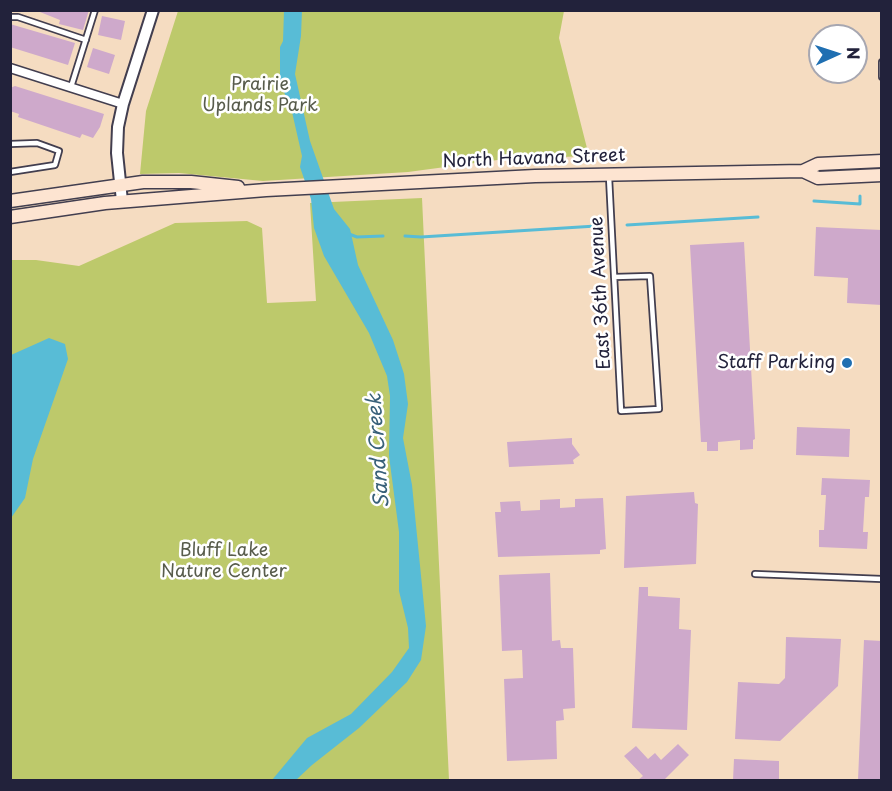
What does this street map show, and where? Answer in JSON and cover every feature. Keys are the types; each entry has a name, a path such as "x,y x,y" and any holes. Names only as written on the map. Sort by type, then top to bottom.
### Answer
{"main road":[{"name":"North Havana Street","path":"10,217 122,201 266,190 608,174 803,171 818,164 882,161"},
{"name":"North Havana Street","path":"803,171 818,178 882,175"},
{"name":"North Havana Street","path":"10,201 171,181 266,190"}],"street":[{"path":"122,201 117,143 123,104 153,10"},
{"path":"10,69 123,104"}],"lane":[{"path":"71,87 95,10"},
{"path":"10,17 86,40"},
{"path":"882,62 882,77"},
{"path":"10,144 37,143 59,151 55,165 10,172"},
{"name":"East 36th Avenue","path":"608,174 621,411 659,410 650,276 614,278"},
{"path":"755,574 882,579"}],"green space":[{"name":"Prairie Uplands Park","path":"178,11 564,11 559,38 589,156 505,159 408,172 263,181 179,173 140,174 146,111"},
{"name":"Bluff Lake Nature Center","path":"422,198 449,780 11,780 10,260 36,260 79,266 175,223 247,221 262,228 267,303 316,301 310,203"}],"water":[{"path":"302,10 301,36 295,74 310,141 334,209 350,229 358,265 393,340 404,374 408,404 403,438 412,485 426,626 421,660 407,682 359,728 296,780 272,780 307,738 351,714 392,672 409,648 408,628 399,591 399,532 389,456 390,396 387,376 369,333 324,256 314,228 311,199 300,167 302,156 292,112 280,82 280,47 283,41 284,11"},
{"path":"49,338 65,344 68,359 33,459 25,498 11,518 11,355"}],"building":[{"path":"35,10 89,10 83,30 59,24 60,20"},
{"path":"102,16 125,21 121,40 98,35"},
{"path":"10,24 75,43 68,65 10,47"},
{"path":"93,48 115,55 109,74 87,67"},
{"path":"15,86 104,114 100,127 93,138 82,134 80,138 18,117 19,114 10,111 10,88"},
{"path":"816,227 882,230 882,305 847,303 848,278 814,276"},
{"path":"744,242 755,439 753,449 740,450 740,440 718,442 718,451 707,451 707,442 701,442 690,245"},
{"path":"797,427 850,429 849,457 796,455"},
{"path":"572,438 572,444 580,455 573,460 574,464 509,467 507,442"},
{"path":"822,478 870,480 869,497 865,497 863,532 868,532 867,549 819,547 819,530 824,530 826,495 821,495"},
{"path":"694,492 695,503 698,504 696,564 624,568 626,496"},
{"path":"603,498 606,549 600,550 600,554 498,557 495,512 501,512 500,502 520,501 521,511 540,510 540,500 560,499 560,508 575,507 575,499"},
{"path":"550,573 552,641 560,640 561,648 573,648 575,708 563,709 564,720 556,721 557,759 507,761 504,679 523,678 522,650 502,651 499,575"},
{"path":"639,587 648,587 648,596 680,598 679,629 691,630 687,730 632,728"},
{"path":"786,637 841,639 838,686 780,741 735,739 738,682 779,684 785,678"},
{"path":"864,640 882,641 882,780 858,780"},
{"path":"678,744 689,755 664,780 638,780 643,776 624,756 636,746 648,759 655,753 661,760"},
{"path":"734,759 779,761 779,780 733,780"}],"waterway":[{"path":"814,201 860,204 860,196"},
{"path":"627,225 758,217"},
{"path":"405,236 421,237 596,226"},
{"path":"349,234 357,237 383,236"}],"place":[{"name":"Staff Parking","path":"847,363"}],"water label":[{"name":"Sand Creek","path":"379,451"}]}
